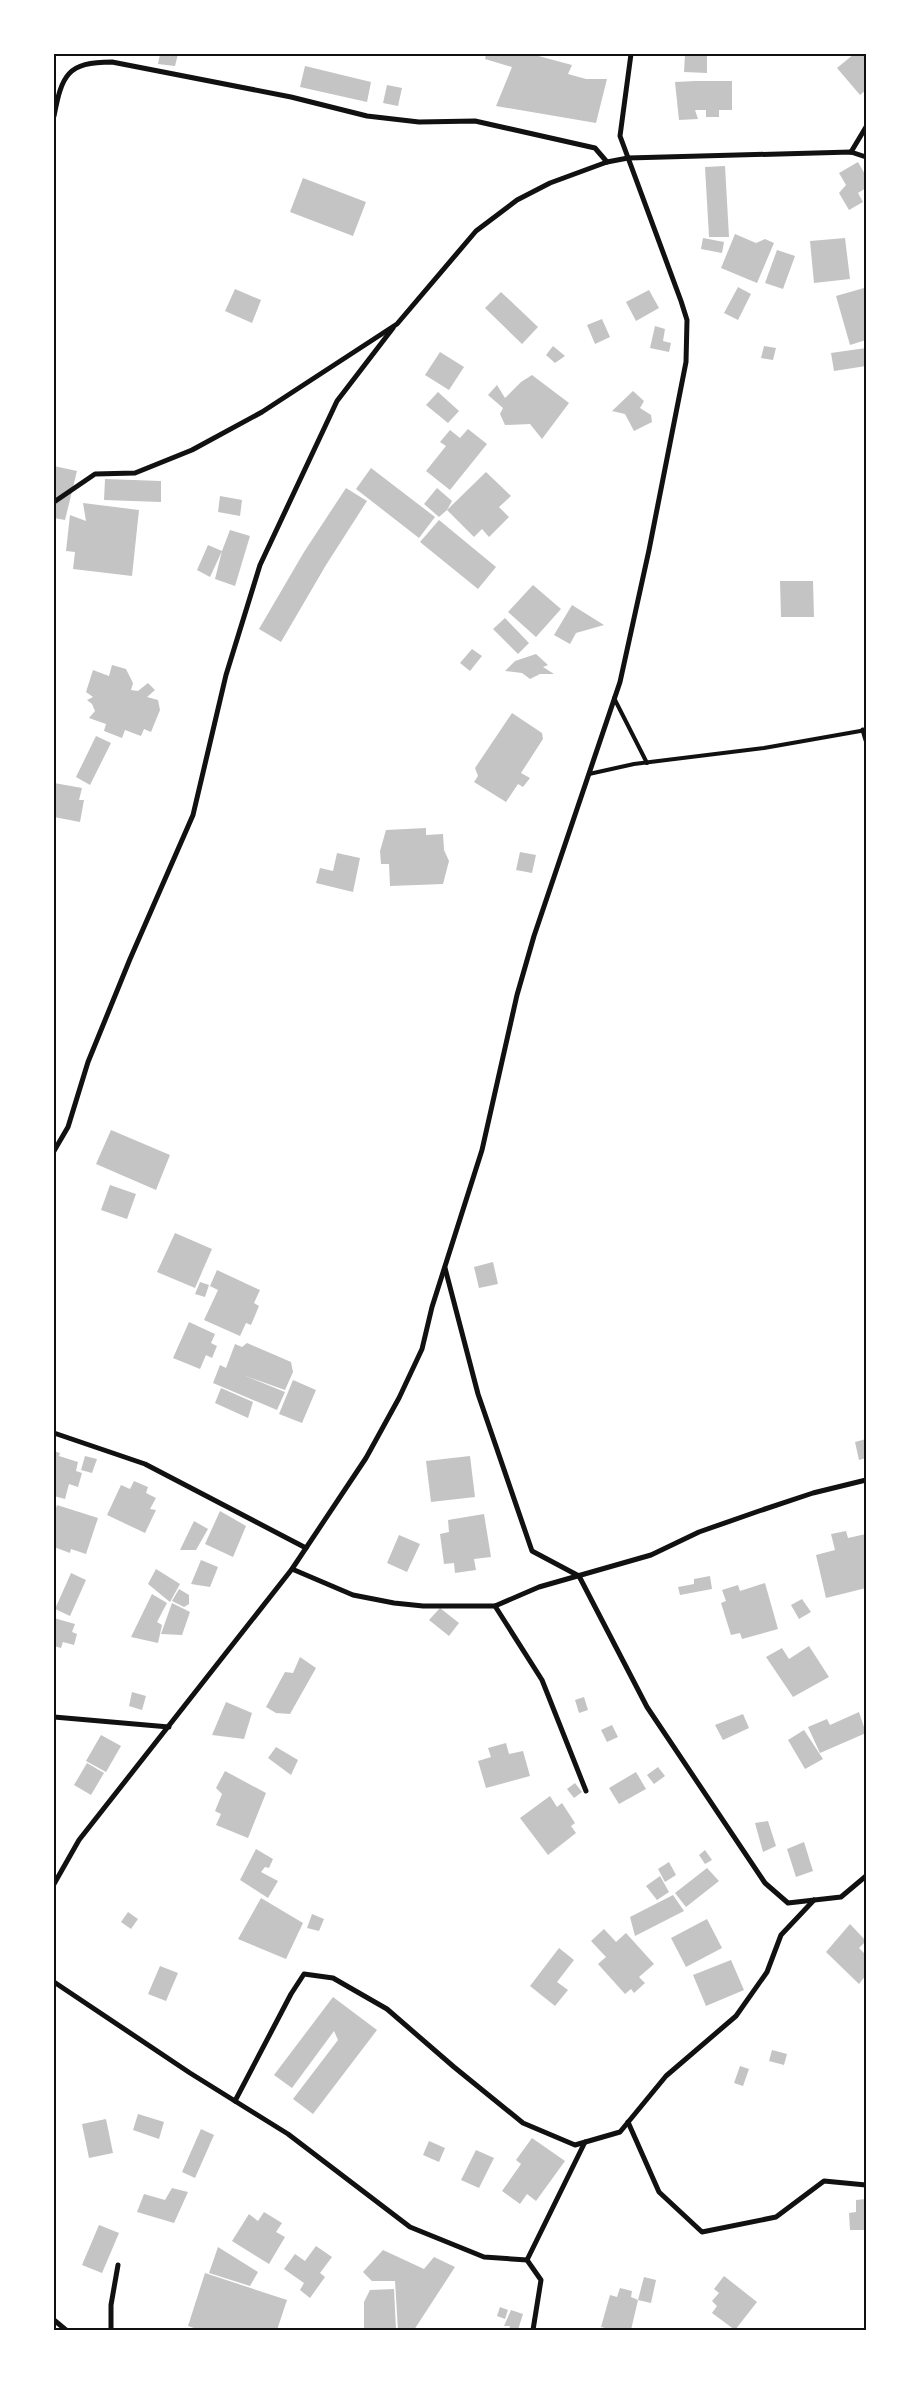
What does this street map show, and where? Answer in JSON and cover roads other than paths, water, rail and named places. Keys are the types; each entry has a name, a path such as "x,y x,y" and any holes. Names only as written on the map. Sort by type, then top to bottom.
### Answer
{"street":[{"path":"54,1884 79,1840 292,1569 366,1458 422,1349 445,1267 482,1150 517,995 534,936 614,698 649,550 686,362 687,320 682,302 620,136 631,54"},
{"path":"54,116 62,85 69,72 78,65 91,62 112,62 291,97 367,116 419,122 475,121 596,148 607,162"},
{"path":"851,152 866,127"},
{"path":"54,1151 68,1127 88,1062 130,959 193,816 226,675 260,565 337,401 397,324 476,231 497,214 517,200 550,183 607,162 628,158 851,152 866,157"},
{"path":"54,502 95,474 135,473 192,450 262,412 397,324"},
{"path":"864,730 866,740"},
{"path":"445,1267 478,1394 532,1551 579,1576 646,1707 765,1883 788,1903 840,1897 866,1876"},
{"path":"54,1433 145,1464 306,1548"},
{"path":"292,1569 353,1595 394,1603 423,1606 495,1606 539,1587 651,1556 699,1532 786,1502 866,1480"},
{"path":"495,1606 542,1680 586,1791"},
{"path":"54,1717 169,1727"},
{"path":"235,2101 291,1994 304,1974 333,1978 387,2008 454,2067 523,2123 575,2144 620,2132 666,2076 736,2016 768,1972 781,1935 814,1900"},
{"path":"54,1982 288,2134 410,2227 484,2258 527,2260"},
{"path":"628,2122 659,2192 702,2232 776,2217 824,2181 866,2185"},
{"path":"527,2260 584,2142"},
{"path":"527,2260 541,2280 533,2330"},
{"path":"111,2330 111,2305 118,2266"},
{"path":"54,2320 66,2330"}],"lane":[{"path":"614,698 647,763"},
{"path":"589,774 647,763 764,748 864,730"}]}
